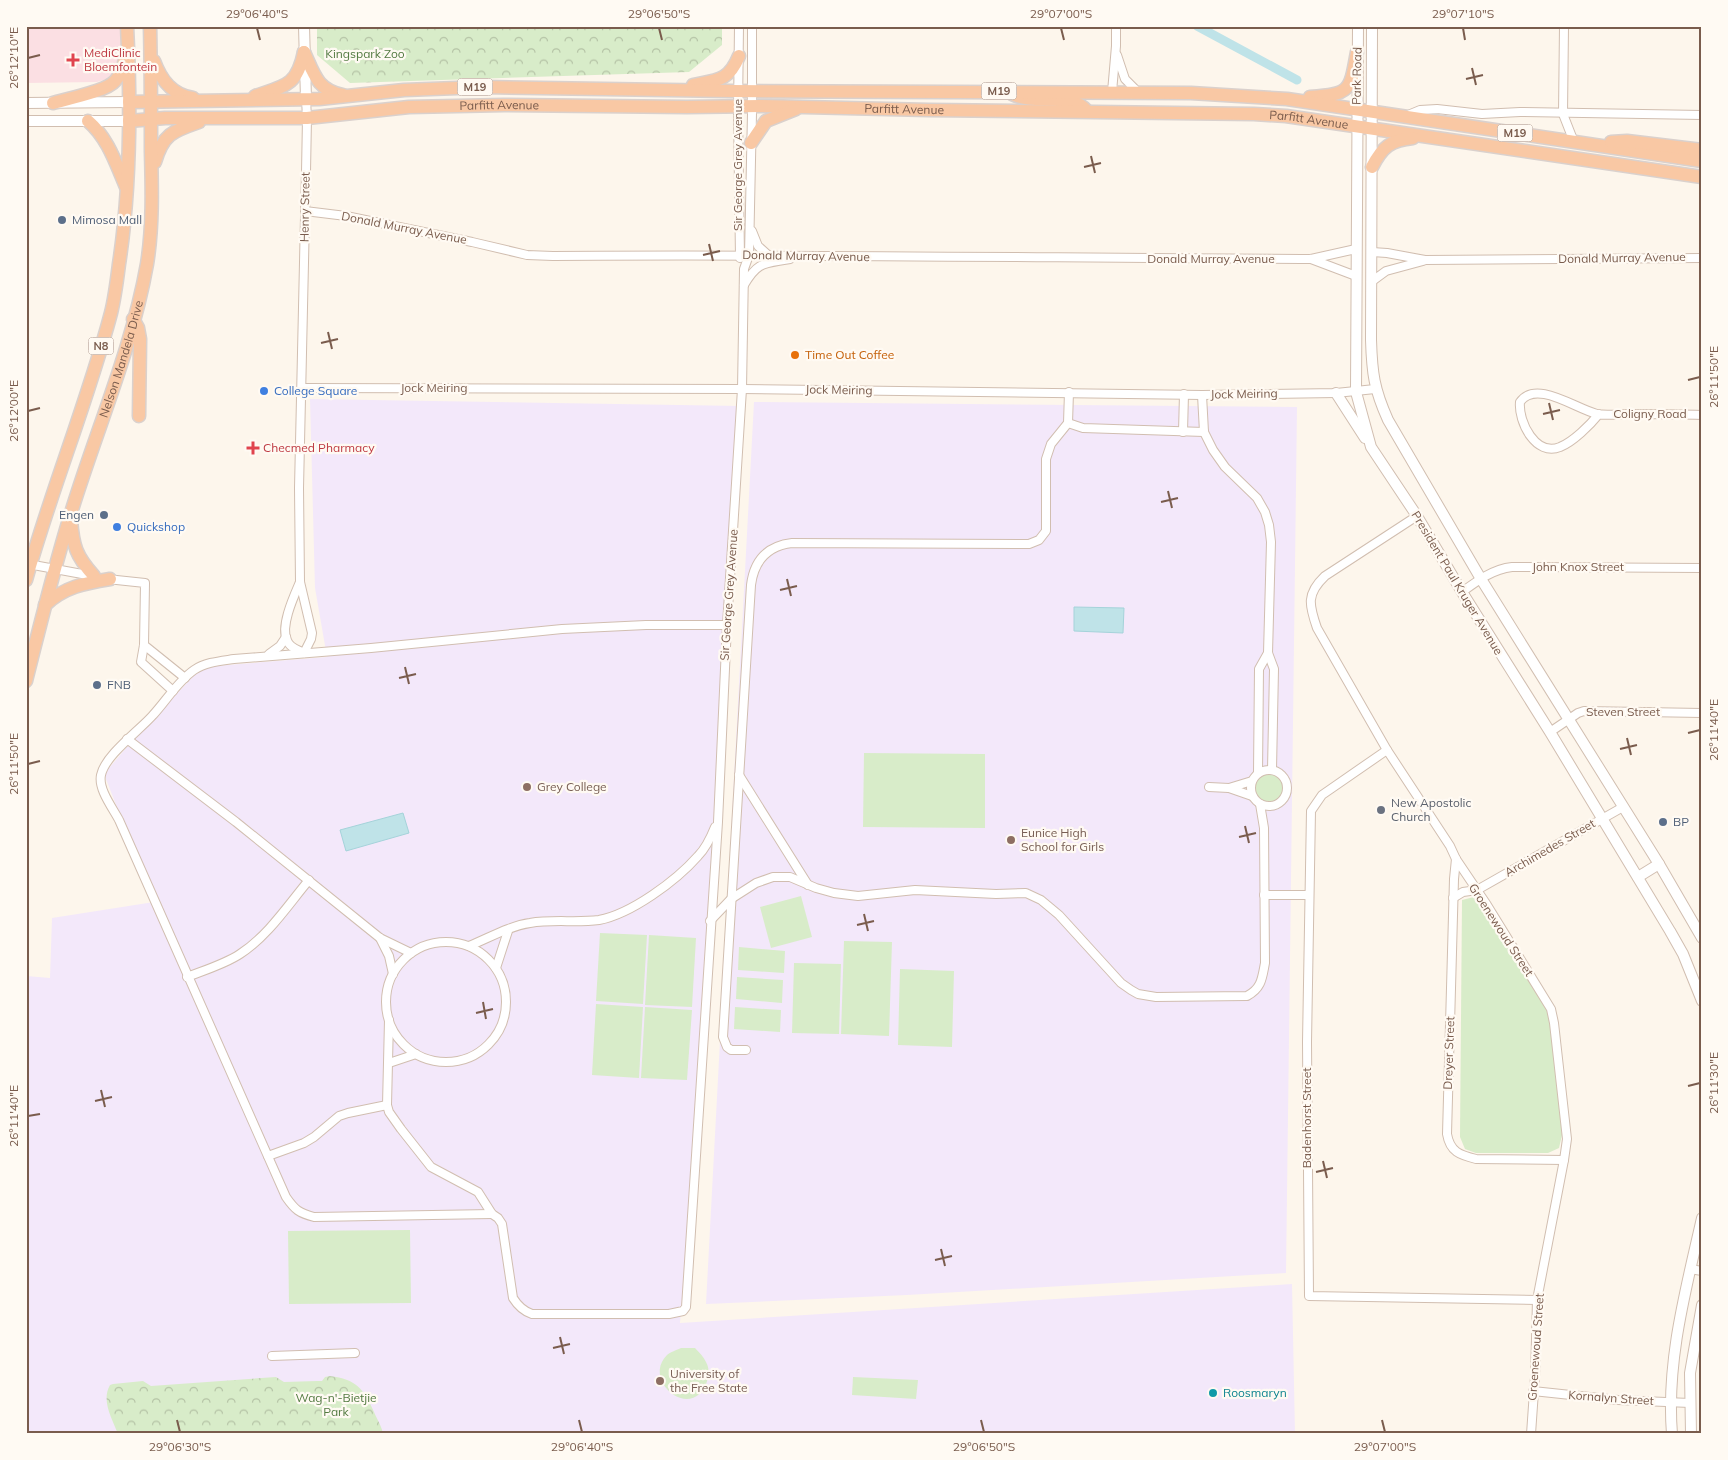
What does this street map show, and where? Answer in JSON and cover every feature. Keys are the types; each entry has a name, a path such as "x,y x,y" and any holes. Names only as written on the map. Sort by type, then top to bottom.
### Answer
{"highway":[{"name":"N8","path":"127,26 129,102"},
{"name":"Nelson Mandela Drive","path":"26,681 54,570 71,512 110,400 142,292 150,230 152,174 150,26"},
{"path":"53,103 114,83 123,67 128,47"},
{"path":"150,51 160,75 172,90 189,98 208,101"},
{"path":"304,52 319,83 334,93 349,97"},
{"path":"240,101 289,84 301,67 304,52"},
{"path":"1288,99 1332,95 1344,91 1352,79 1357,52"},
{"path":"676,90 716,80 728,74 735,66 739,56"},
{"path":"484,87 504,92 546,93 560,106"},
{"name":"Parfitt Avenue","path":"129,102 306,99 349,97 404,90 484,87 738,91 1191,93 1288,99 1702,161"},
{"path":"1008,91 1018,97 1029,100 1073,101 1081,104 1087,111"},
{"path":"1112,92 1128,102 1157,105 1204,104 1222,113"},
{"name":"Nelson Mandela Drive","path":"26,580 28,564 84,402 112,311 121,255 128,191 129,102"},
{"name":"Parfitt Avenue","path":"129,121 151,119 307,118 409,107 752,106 1222,113 1286,116 1702,178"},
{"path":"751,143 766,121 800,107"},
{"path":"152,174 160,145 170,134 211,119"},
{"path":"88,121 96,127 104,139 128,191"},
{"path":"1372,167 1378,155 1387,146 1403,139 1426,137"},
{"path":"1602,146 1613,141 1627,141 1702,150"},
{"path":"134,319 140,339 139,416"},
{"path":"71,512 76,552 80,560 94,576"},
{"path":"26,538 42,528"},
{"path":"45,605 53,597 73,586 110,579"}],"street":[{"name":"Henry Street","path":"300,582 299,488 307,118 304,26"},
{"name":"Sir George Grey Avenue","path":"739,26 739,255 744,269"},
{"name":"Sir George Grey Avenue","path":"492,1214 502,1224 513,1298 524,1311 532,1314 668,1314 683,1311 686,1307 718,822 726,625 742,389 744,269 749,255 752,26"},
{"path":"1112,92 1116,26"},
{"name":"Park Road","path":"1357,126 1358,26"},
{"name":"Park Road","path":"1372,26 1372,112"},
{"path":"1564,26 1563,114 1574,142"},
{"path":"1116,46 1125,79 1138,92"},
{"path":"26,103 129,102"},
{"name":"Parfitt Avenue","path":"1403,116 1420,110 1437,108 1482,114 1520,112 1702,115"},
{"name":"President Paul Kruger Avenue","path":"1372,112 1372,252 1370,282 1372,368 1376,389 1388,420 1481,579 1659,864 1702,938"},
{"path":"26,119 41,121 129,121"},
{"name":"President Paul Kruger Avenue","path":"1357,126 1356,392 1371,447 1417,516 1638,876 1683,954 1702,1001"},
{"name":"Donald Murray Avenue","path":"305,211 330,213 528,255 1311,259 1356,249"},
{"path":"750,227 758,246 768,255"},
{"name":"Donald Murray Avenue","path":"1372,252 1424,260 1701,258"},
{"path":"744,285 755,268 767,263 804,256"},
{"name":"Donald Murray Avenue","path":"1311,259 1356,276"},
{"name":"Donald Murray Avenue","path":"1370,282 1386,271 1424,260"},
{"name":"Jock Meiring","path":"302,388 742,389 1202,395 1336,393 1376,389"},
{"path":"746,1050 731,1050 727,1047 723,1037 751,585 757,563 772,548 792,543 1029,544 1039,540 1046,531 1046,459 1051,444 1068,423 1069,392"},
{"path":"1336,393 1371,447"},
{"name":"Coligny Road","path":"1599,414 1566,443 1560,447 1550,448 1542,446 1532,438 1521,418 1520,402 1529,394 1538,393 1599,414 1702,415"},
{"path":"1183,432 1184,394"},
{"path":"1202,395 1204,432 1213,450 1225,467 1257,498 1265,512 1269,525 1271,542 1268,653 1274,669 1272,770"},
{"path":"1068,423 1083,428 1204,432"},
{"name":"Groenewoud Street","path":"1417,516 1325,576 1311,593 1313,616 1317,628 1387,750 1450,846 1456,859 1548,1003 1553,1014 1566,1132 1566,1149 1537,1300 1531,1434"},
{"path":"28,564 54,570 146,583 144,645 141,662 174,691"},
{"name":"John Knox Street","path":"1462,592 1500,569 1512,567 1702,568"},
{"path":"300,582 284,630 290,645 304,653"},
{"path":"300,582 312,633 304,653"},
{"path":"492,1214 314,1217 294,1209 286,1198 102,787 103,768 127,739 152,717 185,678 195,669 213,662 594,627 646,624 726,625"},
{"path":"265,656 275,651 286,637"},
{"path":"144,645 185,678"},
{"path":"1258,773 1259,669 1268,653"},
{"name":"Steven Street","path":"1550,732 1584,711 1702,713"},
{"path":"127,739 236,822 380,938 411,953"},
{"name":"Badenhorst Street","path":"1387,750 1322,795 1311,811 1307,1042 1309,1296 1537,1300"},
{"path":"1209,787 1229,788 1252,796 1260,804 1271,806 1280,803 1284,798 1287,786 1284,778 1272,770 1264,770 1258,773 1252,780 1250,790 1252,796"},
{"path":"739,775 808,885"},
{"path":"1229,788 1252,780"},
{"path":"710,921 731,899 756,883 773,877 790,878 834,893 858,896 915,890 996,894 1026,893 1041,900 1059,915 1121,983 1138,994 1156,997 1247,996 1257,989 1261,982 1265,963 1264,828 1260,804"},
{"path":"1264,828 1271,806"},
{"name":"Archimedes Street","path":"1453,898 1463,892 1477,890 1622,806"},
{"path":"469,946 531,923 600,920 633,907 688,866 699,855 718,822"},
{"name":"Dreyer Street","path":"1456,859 1453,898 1448,1142 1454,1150 1464,1156 1476,1159 1564,1160"},
{"path":"1638,876 1659,864"},
{"path":"187,977 241,954 262,936 309,880"},
{"path":"1264,895 1309,895"},
{"path":"496,968 508,931"},
{"path":"380,938 389,956 393,974"},
{"path":"389,1020 400,1040 416,1054 427,1059 440,1061 452,1062 464,1059 486,1047 494,1038 504,1016 505,991 496,968 484,955 469,946 454,942 439,942 424,946 411,953 401,962 393,974 386,996 389,1020 387,1104 390,1112 400,1130 431,1167 478,1192 492,1214"},
{"path":"389,1063 416,1054"},
{"path":"268,1156 304,1143 339,1116 387,1104"},
{"name":"Dreyer Street","path":"1547,1159 1566,1149"},
{"path":"1672,1434 1671,1404 1677,1337 1702,1218"},
{"path":"1690,1269 1702,1271"},
{"path":"1691,1434 1692,1364 1702,1305"},
{"path":"272,1356 355,1353"},
{"name":"Kornalyn Street","path":"1533,1391 1618,1400 1656,1401 1671,1404 1690,1403"}],"shaded area":[{"name":"MediClinic Bloemfontein","path":"26,26 121,26 119,66 110,78 97,82 26,83"},
{"name":"Grey College","path":"310,399 741,406 721,819 680,1323 1292,1284 1295,1434 26,1434 26,976 50,978 52,918 154,902 104,774 132,741 202,667 327,657 315,588"},
{"name":"Eunice High School for Girls","path":"754,402 1297,407 1286,1273 907,1295 706,1304"}],"green space":[{"name":"Kingspark Zoo","path":"317,26 722,26 722,45 689,72 350,83 317,55"},
{"path":"864,753 985,754 985,828 863,827"},
{"path":"1269,774 1279,778 1283,788 1279,798 1269,802 1259,798 1255,788 1259,778"},
{"path":"801,896 812,937 771,948 760,907"},
{"path":"1478,896 1551,1017 1562,1135 1559,1148 1548,1153 1476,1153 1465,1149 1460,1137 1462,900"},
{"path":"600,933 647,935 643,1004 596,1001"},
{"path":"649,935 696,938 692,1007 645,1005"},
{"path":"844,941 892,942 889,1036 841,1034"},
{"path":"739,947 785,951 784,973 738,970"},
{"path":"794,963 841,964 839,1034 792,1033"},
{"path":"900,969 954,971 952,1047 898,1045"},
{"path":"737,977 783,980 782,1003 736,999"},
{"path":"596,1004 643,1007 639,1078 592,1075"},
{"path":"645,1007 692,1010 687,1080 641,1078"},
{"path":"735,1007 781,1010 780,1032 734,1029"},
{"path":"410,1230 411,1303 289,1304 288,1231"},
{"path":"681,1348 695,1348 708,1366 709,1374 702,1392 693,1398 683,1398 673,1394 665,1387 660,1377 661,1366 667,1355"},
{"name":"Wag-n'-Bietjie Park","path":"276,1377 284,1382 322,1381 325,1377 339,1377 353,1383 363,1391 381,1426 383,1434 118,1434 110,1416 107,1403 108,1391 110,1385 113,1384 143,1381 151,1386"},
{"path":"853,1377 918,1380 916,1399 852,1395"}],"water":[{"path":"1074,607 1124,608 1123,633 1074,631"},
{"path":"403,813 409,833 346,851 340,830"}],"waterway":[{"path":"1197,26 1297,80"}],"place":[{"name":"MediClinic Bloemfontein","path":"73,60"},
{"name":"Mimosa Mall","path":"62,220"},
{"name":"Time Out Coffee","path":"795,355"},
{"name":"College Square","path":"264,391"},
{"name":"Checmed Pharmacy","path":"253,448"},
{"name":"Engen","path":"104,515"},
{"name":"Quickshop","path":"117,527"},
{"name":"FNB","path":"97,685"},
{"name":"Grey College","path":"527,787"},
{"name":"New Apostolic Church","path":"1381,810"},
{"name":"BP","path":"1663,822"},
{"name":"Eunice High School for Girls","path":"1011,840"},
{"name":"University of the Free State","path":"660,1381"},
{"name":"Roosmaryn","path":"1213,1393"}]}
